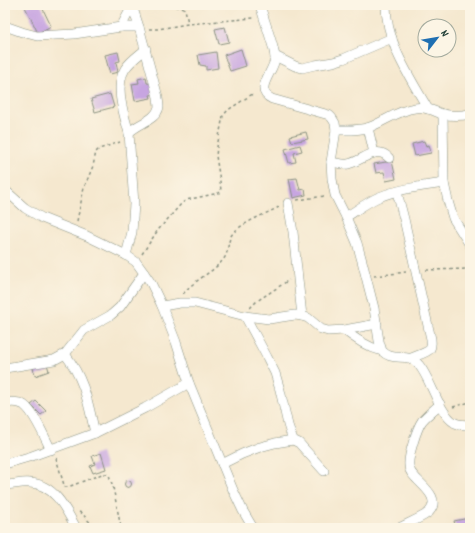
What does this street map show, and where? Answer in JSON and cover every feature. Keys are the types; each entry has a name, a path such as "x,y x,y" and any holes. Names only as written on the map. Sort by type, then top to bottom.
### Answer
{"street":[{"path":"260,5 271,38 275,56 274,64 263,88 268,97 329,116 335,123 336,130 331,162 335,195 357,243 374,308 382,351"},
{"path":"386,5 388,23 398,55 428,109"},
{"path":"129,136 136,126 155,115 159,107 158,97 146,49 132,6"},
{"path":"121,27 132,6"},
{"path":"5,26 37,36 74,34 121,27 140,27"},
{"path":"275,56 302,68 343,59 392,38"},
{"path":"126,254 132,232 134,204 129,136 119,85 121,75 126,67 146,49"},
{"path":"336,130 368,128 408,109 418,107 454,116 470,114"},
{"path":"443,114 444,183 453,218 470,245"},
{"path":"368,128 374,153"},
{"path":"331,162 348,164 380,152 386,154 389,158"},
{"path":"346,217 378,198 416,187 444,183"},
{"path":"5,190 24,208 42,218 126,254 136,262 151,283 162,306 176,342 189,384 233,490 253,528"},
{"path":"344,330 364,345 382,351 390,356 411,358 427,351 430,348 431,339 397,192"},
{"path":"288,203 299,277 302,316"},
{"path":"5,368 54,360 65,354 84,330 111,315 120,307 144,273"},
{"path":"162,306 180,303 195,303 245,316 269,319 295,315 302,316 308,318 320,329 328,331 344,330 377,324"},
{"path":"245,316 268,356 275,373 293,440"},
{"path":"65,354 81,380 87,398 95,433"},
{"path":"411,358 419,364 447,416 454,422 462,425 470,424"},
{"path":"5,464 32,456 95,433 189,384"},
{"path":"5,403 10,402 25,405 34,417 52,449"},
{"path":"399,528 429,512 432,505 430,493 414,477 408,464 418,428 423,420 442,407"},
{"path":"222,464 260,447 293,440 299,443 324,471"},
{"path":"5,485 30,483 39,484 46,487 55,494 64,506 76,528"}],"path":[{"path":"170,5 185,9 188,24"},
{"path":"140,27 158,29 188,24 263,17"},
{"path":"136,262 158,230 181,204 186,200 220,193 220,181 216,156 223,116 228,110 238,103 263,88"},
{"path":"75,231 84,188 93,166 96,152 129,136"},
{"path":"180,303 184,293 224,259 228,251 231,237 235,232 249,222 298,199 335,195"},
{"path":"366,276 424,270 470,269"},
{"path":"245,316 253,304 257,301 284,283 299,277"},
{"path":"442,407 470,402"},
{"path":"52,449 65,487 102,474 109,475 113,487 121,528"},
{"path":"64,506 84,515 90,522 107,528"}],"building":[{"path":"28,5 41,5 51,26 38,33 25,7"},
{"path":"225,27 229,42 219,44 215,29"},
{"path":"241,49 246,66 230,71 224,55"},
{"path":"118,52 120,61 116,62 118,72 110,74 105,55"},
{"path":"216,52 218,68 206,70 206,66 200,65 198,55"},
{"path":"146,77 147,83 153,84 155,94 150,95 151,98 135,101 132,84 139,83 138,79"},
{"path":"110,94 114,107 95,112 91,99"},
{"path":"306,132 308,139 292,142 290,136"},
{"path":"424,141 426,146 429,145 431,153 415,156 412,144"},
{"path":"300,145 302,151 294,153 296,162 289,163 285,149"},
{"path":"392,161 396,179 386,181 384,172 376,173 374,164"},
{"path":"297,178 300,190 305,189 306,195 293,198 289,179"},
{"path":"47,364 49,371 35,376 33,368"},
{"path":"36,401 46,411 41,415 31,405"},
{"path":"101,453 106,469 93,473 90,466 95,464 92,456"},
{"path":"128,481 131,484 128,487 125,484"},
{"path":"469,518 470,528 456,528 454,521"}]}
